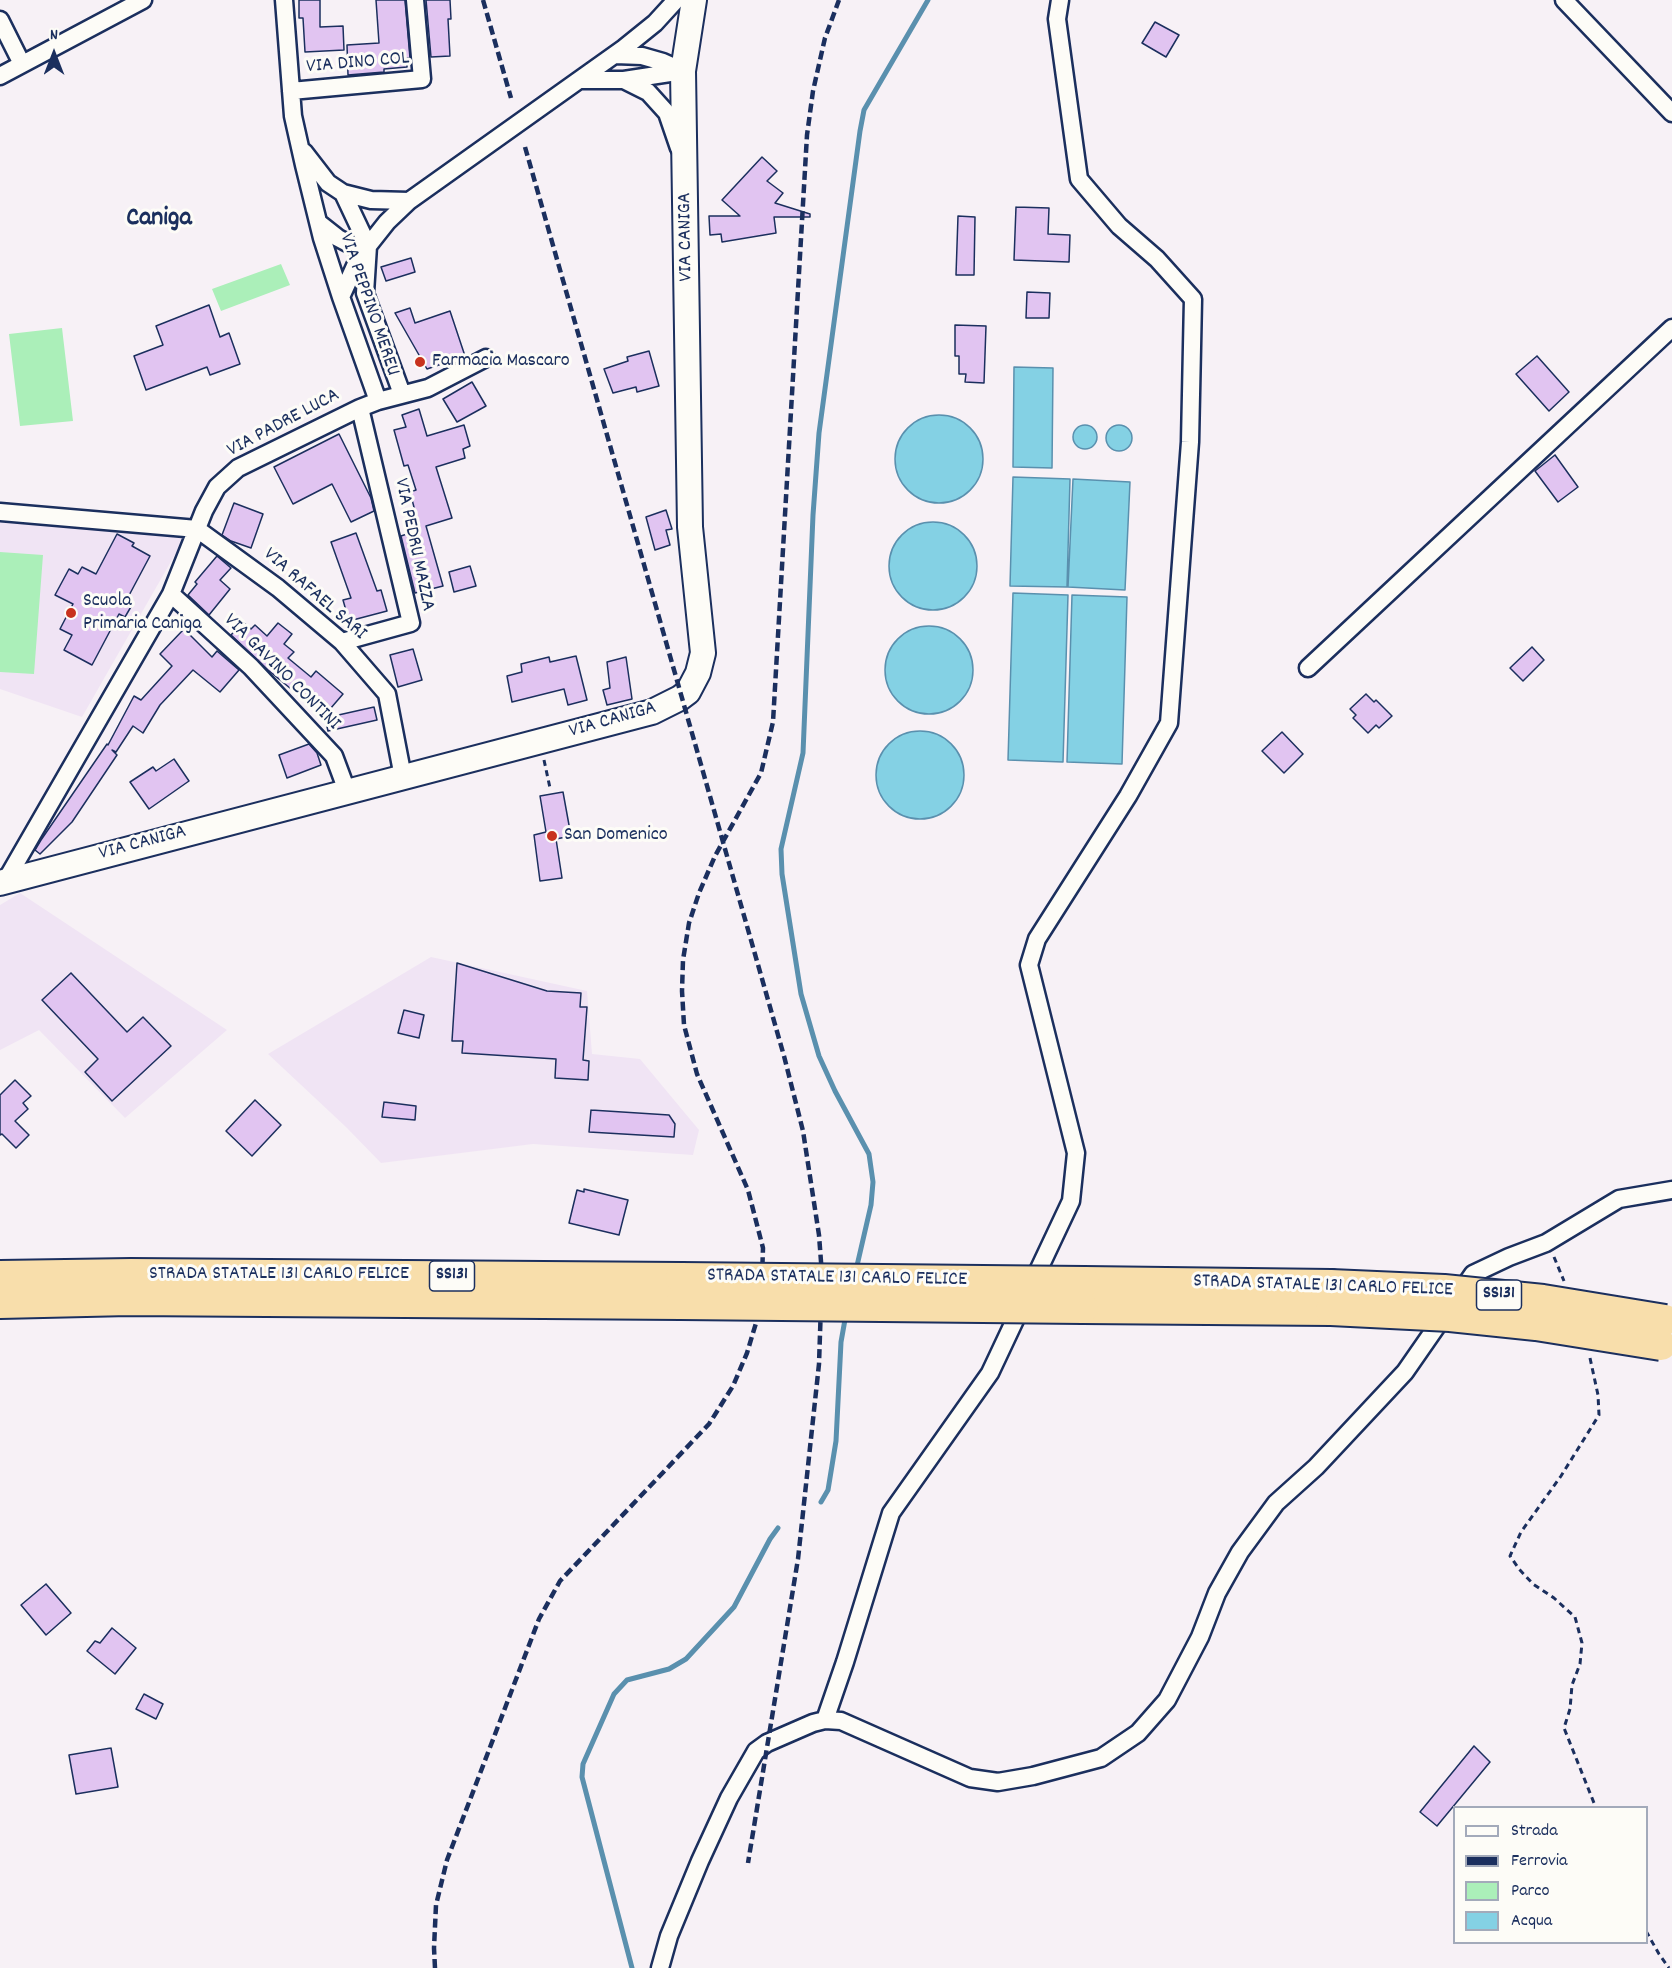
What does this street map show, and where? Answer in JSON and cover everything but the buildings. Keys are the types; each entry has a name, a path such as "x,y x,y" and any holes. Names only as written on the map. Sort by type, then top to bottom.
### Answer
{"highway":[{"name":"STRADA STATALE 131 CARLO FELICE","path":"0,1276 224,1288 1331,1297 1450,1317 1668,1333"},
{"name":"STRADA STATALE 131 CARLO FELICE","path":"0,1303 129,1300 224,1288"}],"street":[{"path":"0,76 143,0"},
{"name":"VIA PEPPINO MEREU","path":"284,0 293,116 299,145 322,238 378,401"},
{"name":"VIA DINO COL","path":"291,91 422,79 416,0"},
{"path":"341,297 354,266 368,246 387,222 409,201 615,55 656,23 676,0"},
{"name":"VIA CANIGA","path":"3,881 652,712 688,692 698,673 703,653 690,527 683,71 694,0"},
{"path":"825,1720 891,1513 990,1373 1071,1201 1076,1153 1029,965 1037,939 1128,796 1169,723 1190,442 1193,299 1157,259 1119,226 1079,178 1058,19 1060,0"},
{"path":"1564,0 1672,113"},
{"path":"0,20 22,64"},
{"path":"615,55 652,59 683,71"},
{"path":"579,81 624,80 683,71"},
{"path":"624,80 648,92 667,113 686,170"},
{"name":"VIA PEPPINO MEREU","path":"299,145 328,183 343,193 371,200 409,201"},
{"name":"VIA PEPPINO MEREU","path":"319,223 338,238 355,247 368,246 343,193"},
{"path":"368,246 365,292 402,394"},
{"path":"1308,668 1672,328"},
{"name":"VIA PADRE LUCA","path":"3,881 171,594 217,487 238,468 360,408 428,388 486,358"},
{"name":"VIA PEDRU MAZZA","path":"342,642 411,623 360,408"},
{"path":"0,512 197,529"},
{"name":"VIA RAFAEL SARI","path":"197,529 278,588 342,642 387,694 403,777"},
{"name":"VIA GAVINO CONTINI","path":"171,594 251,667 334,756 347,791"},
{"path":"660,1968 669,1936 705,1851 729,1798 756,1750 813,1723 841,1720 970,1778 998,1782 1033,1776 1101,1758 1138,1733 1167,1700 1200,1637 1217,1593 1240,1552 1276,1503 1316,1467 1405,1372 1473,1274 1509,1257 1546,1244 1619,1199 1672,1190"}],"path":[{"path":"539,741 550,788"},
{"path":"1546,1244 1553,1254 1565,1284"},
{"path":"1587,1349 1596,1384 1599,1414 1561,1476 1521,1532 1510,1556 1533,1584 1554,1598 1575,1617 1582,1643 1580,1664 1572,1685 1570,1709 1564,1728 1595,1806"},
{"path":"1648,1933 1669,1968"}],"shaded area":[{"name":"Scuola Primaria Caniga","path":"0,521 185,537 82,717 0,689"},
{"path":"20,893 227,1030 125,1118 39,1030 0,1050 0,905"},
{"path":"431,957 587,991 592,1054 640,1059 699,1130 693,1155 533,1144 381,1163 268,1054"}],"green space":[{"path":"281,264 290,285 221,311 212,289"},
{"path":"62,328 73,421 20,426 9,334"},
{"path":"0,552 43,555 34,674 0,672"}],"water":[{"path":"1014,367 1053,368 1052,468 1013,467"},
{"path":"939,415 956,418 970,428 980,442 983,459 980,476 970,490 956,500 939,503 922,500 908,490 898,476 895,459 898,442 908,428 922,418"},
{"path":"1080,425 1090,425 1097,432 1097,442 1090,449 1080,449 1073,442 1073,432"},
{"path":"1119,425 1128,429 1132,438 1128,447 1119,451 1110,447 1106,438 1110,429"},
{"path":"1013,477 1070,479 1067,587 1010,586"},
{"path":"1073,479 1130,482 1125,590 1068,587"},
{"path":"933,522 950,525 964,535 974,549 977,566 974,583 964,597 950,607 933,610 916,607 902,597 892,583 889,566 892,549 902,535 916,525"},
{"path":"1013,593 1068,595 1063,762 1008,760"},
{"path":"1072,595 1127,597 1122,764 1067,762"},
{"path":"929,626 946,629 960,639 970,653 973,670 970,687 960,701 946,711 929,714 912,711 898,701 888,687 885,670 888,653 898,639 912,629"},
{"path":"920,731 937,734 951,744 961,758 964,775 961,792 951,806 937,816 920,819 903,816 889,806 879,792 876,775 879,758 889,744 903,734"}],"waterway":[{"path":"856,1270 871,1205 873,1182 869,1154 819,1056 801,994 782,874 781,849 803,753 813,515 819,433 860,131 864,110 928,0"},
{"path":"821,1502 828,1490 836,1441 841,1342 846,1314"},
{"path":"632,1968 582,1777 583,1764 614,1694 627,1680 669,1669 686,1659 734,1607 778,1528"}],"railway":[{"path":"483,0 511,98"},
{"path":"435,1968 436,1905 447,1860 539,1619 560,1581 709,1424 733,1386 747,1353 756,1323 763,1248 748,1190 697,1074 684,1025 683,960 689,923 699,893 715,856 761,773 773,722 807,135 813,91 825,38 839,0"},
{"path":"525,147 784,1056 803,1131 819,1235 822,1275 819,1364 798,1559 748,1863"}],"place":[{"name":"Farmacia Mascaro","path":"420,362"},
{"name":"Scuola Primaria Caniga","path":"71,613"},
{"name":"San Domenico","path":"552,836"}],"district":[{"name":"Caniga","path":"159,220"}]}
